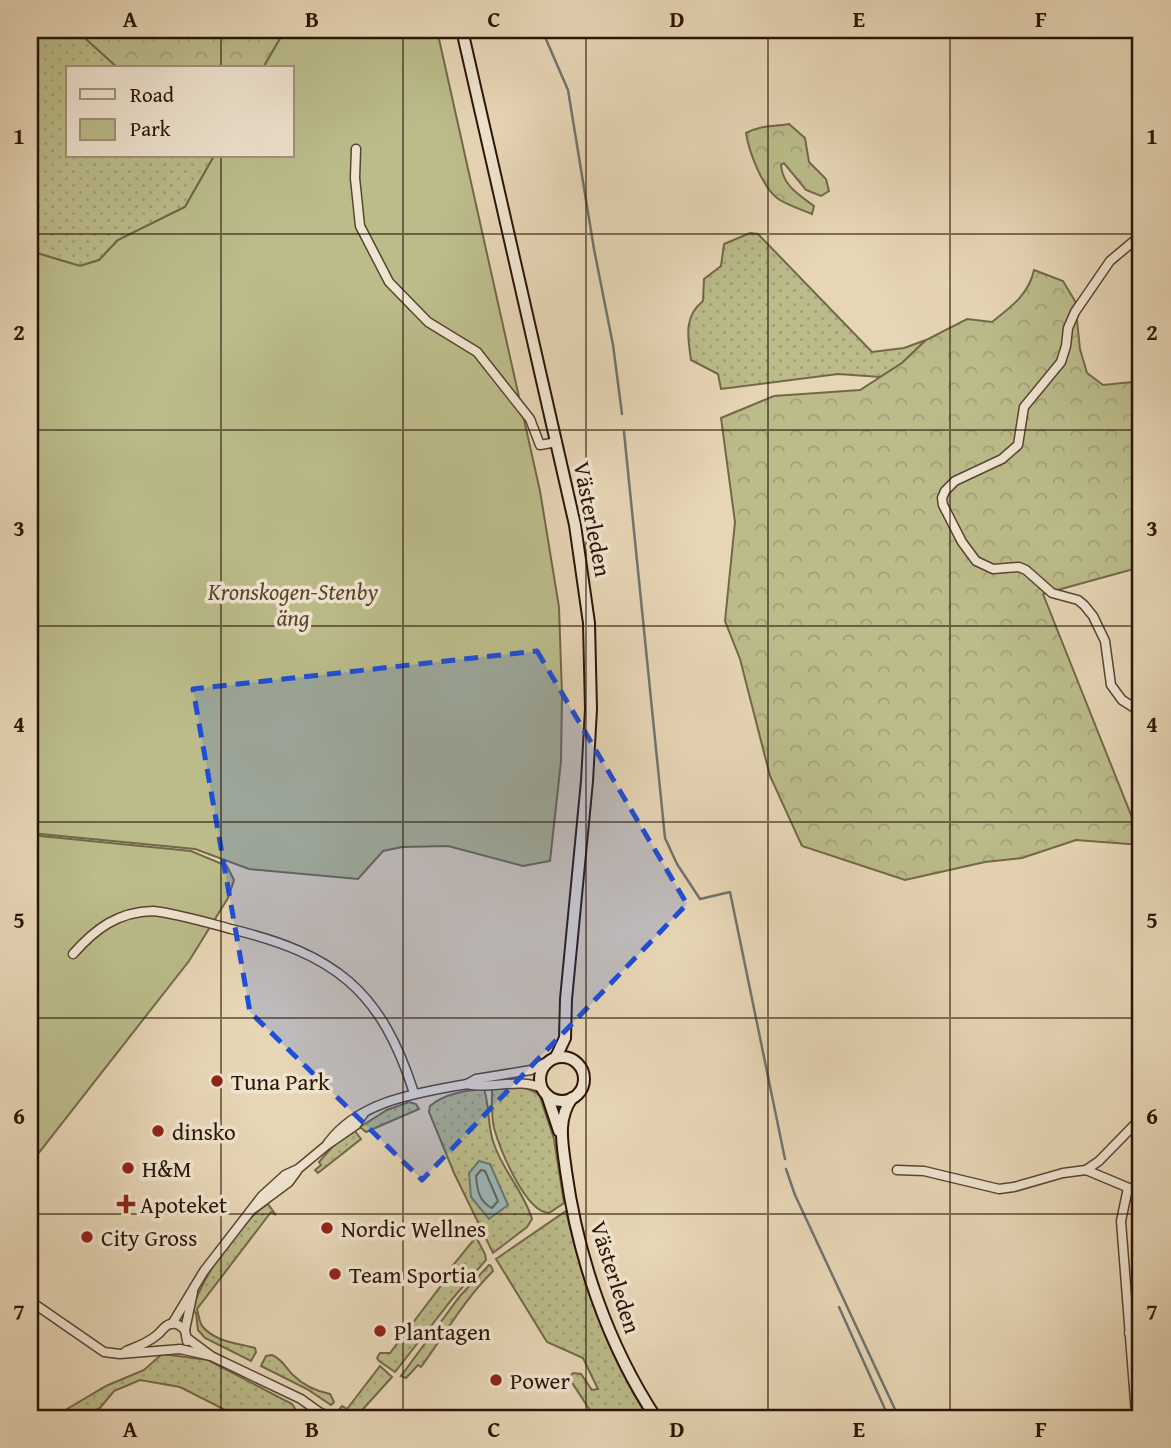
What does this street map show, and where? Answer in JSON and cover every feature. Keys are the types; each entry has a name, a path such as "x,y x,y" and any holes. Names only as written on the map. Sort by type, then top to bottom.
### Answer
{"main road":[{"name":"Västerleden","path":"462,30 557,442 581,561 589,623 591,680 587,768 567,985 567,1026 564,1044 551,1060"},
{"name":"Västerleden","path":"567,1026 577,1063"},
{"path":"564,1056 577,1063 583,1071 584,1082 580,1091 572,1098 561,1101 545,1092 540,1075 551,1060 564,1056"},
{"name":"Västerleden","path":"545,1092 562,1140"},
{"name":"Västerleden","path":"572,1098 563,1116 562,1140 572,1208 590,1278 621,1356 656,1418"}],"street":[{"path":"356,149 358,216 366,242 389,282 428,322 477,352 530,419 540,445 557,442"},
{"path":"1141,235 1118,252 1075,312 1061,362 1024,407 1018,445 1002,459 955,481 942,498 962,542 981,565 993,569 1019,567 1052,593 1078,600 1085,606 1105,641 1111,685 1122,700 1141,712"},
{"path":"73,954 87,938 111,920 132,913 153,911 240,931 299,949 338,972 372,1005 390,1034 414,1093"},
{"path":"172,1324 194,1286 252,1209 289,1182 298,1169 327,1145 351,1119 414,1093 467,1084 476,1079 511,1075 531,1070 551,1060"},
{"path":"467,1084 475,1086 522,1083 545,1092"},
{"path":"897,1170 924,1171 999,1189 1014,1187 1063,1173 1086,1170 1099,1161 1141,1118"},
{"path":"1086,1170 1141,1193"},
{"path":"1124,1418 1139,1413 1129,1333 1121,1220 1128,1188"},
{"path":"180,1349 186,1343 194,1286"},
{"path":"30,1303 104,1352 120,1354 180,1349 211,1356 301,1399 321,1415 332,1418"},
{"path":"1129,1333 1141,1320"},
{"path":"120,1354 172,1324 179,1325 211,1356"},
{"path":"160,1333 163,1345 170,1350"},
{"path":"89,1418 111,1415 121,1418"}],"highlighted area":[{"path":"537,651 687,904 422,1180 250,1012 193,689"}],"green space":[{"path":"30,30 76,30 116,66 66,66 66,158 213,158 185,207 118,240 99,260 80,266 30,251"},
{"path":"76,30 285,30 264,66 116,66"},
{"name":"Kronskogen-Stenby äng","path":"285,30 437,30 540,491 559,607 561,761 550,861 523,866 448,846 402,847 383,851 358,879 249,869 195,849 30,833 30,251 80,266 99,260 118,240 185,207 213,158 294,158 294,66 264,66"},
{"path":"789,124 805,138 809,162 826,179 829,191 821,196 806,190 784,163 781,165 788,184 814,206 812,214 785,203 771,193 753,159 748,141 746,133 751,130"},
{"path":"750,233 758,234 872,352 904,348 926,340 902,363 880,377 838,374 721,389 718,374 691,360 688,328 692,314 703,301 704,279 721,266 724,244"},
{"path":"1034,270 1063,281 1075,301 1080,349 1087,373 1103,385 1141,381 1141,567 1043,594 1141,845 1076,840 1022,858 985,862 905,880 802,846 770,776 740,659 725,621 735,522 721,418 774,396 860,390 902,363 926,340 967,319 992,322 1024,293"},
{"path":"30,835 191,851 227,866 234,880 228,898 189,961 30,1164"},
{"path":"524,1087 539,1094 554,1139 564,1203 549,1213 540,1210 523,1191 508,1164 493,1123 492,1089"},
{"path":"484,1089 494,1144 532,1219 527,1227 493,1253 454,1173 429,1112 430,1106 449,1095"},
{"path":"409,1102 416,1104 419,1109 366,1132 360,1127 387,1110"},
{"path":"354,1130 361,1139 318,1173 315,1170 321,1165 319,1162 333,1146"},
{"path":"268,1204 276,1215 271,1212 197,1309 200,1322 207,1331 227,1341 255,1348 256,1352 251,1361 205,1338 198,1330 196,1313 192,1310 204,1282 223,1252 245,1224"},
{"path":"566,1211 580,1266 598,1318 620,1369 648,1418 595,1418 569,1378 573,1373 581,1374 592,1390 598,1389 583,1358 547,1342 496,1259"},
{"path":"476,1237 486,1260 395,1372 379,1361 377,1358 380,1353 390,1353 443,1283 441,1280"},
{"path":"489,1265 493,1271 464,1305 421,1367 418,1365 406,1378 401,1376 460,1296"},
{"path":"162,1354 208,1360 292,1404 308,1418 241,1418 180,1387 140,1380 114,1391 100,1408 79,1418 66,1418 67,1409 106,1386 144,1370"},
{"path":"272,1355 301,1382 330,1394 334,1402 331,1405 307,1389 261,1366 266,1356"},
{"path":"380,1366 392,1377 355,1418 345,1418 338,1411 342,1406 347,1409"}],"water":[{"path":"479,1161 490,1164 508,1205 489,1219 471,1197 469,1173"}],"waterway":[{"path":"542,30 568,90 613,345 622,414"},
{"path":"624,432 665,838 677,864 700,899 730,892 785,1159"},
{"path":"786,1169 795,1195 899,1418"},
{"path":"839,1307 889,1418"}],"place":[{"name":"Tuna Park","path":"217,1081"},
{"name":"dinsko","path":"158,1131"},
{"name":"H&M","path":"128,1168"},
{"name":"Apoteket","path":"126,1204"},
{"name":"Nordic Wellnes","path":"327,1228"},
{"name":"City Gross","path":"87,1237"},
{"name":"Team Sportia","path":"335,1274"},
{"name":"Plantagen","path":"380,1331"},
{"name":"Power","path":"496,1380"}]}
